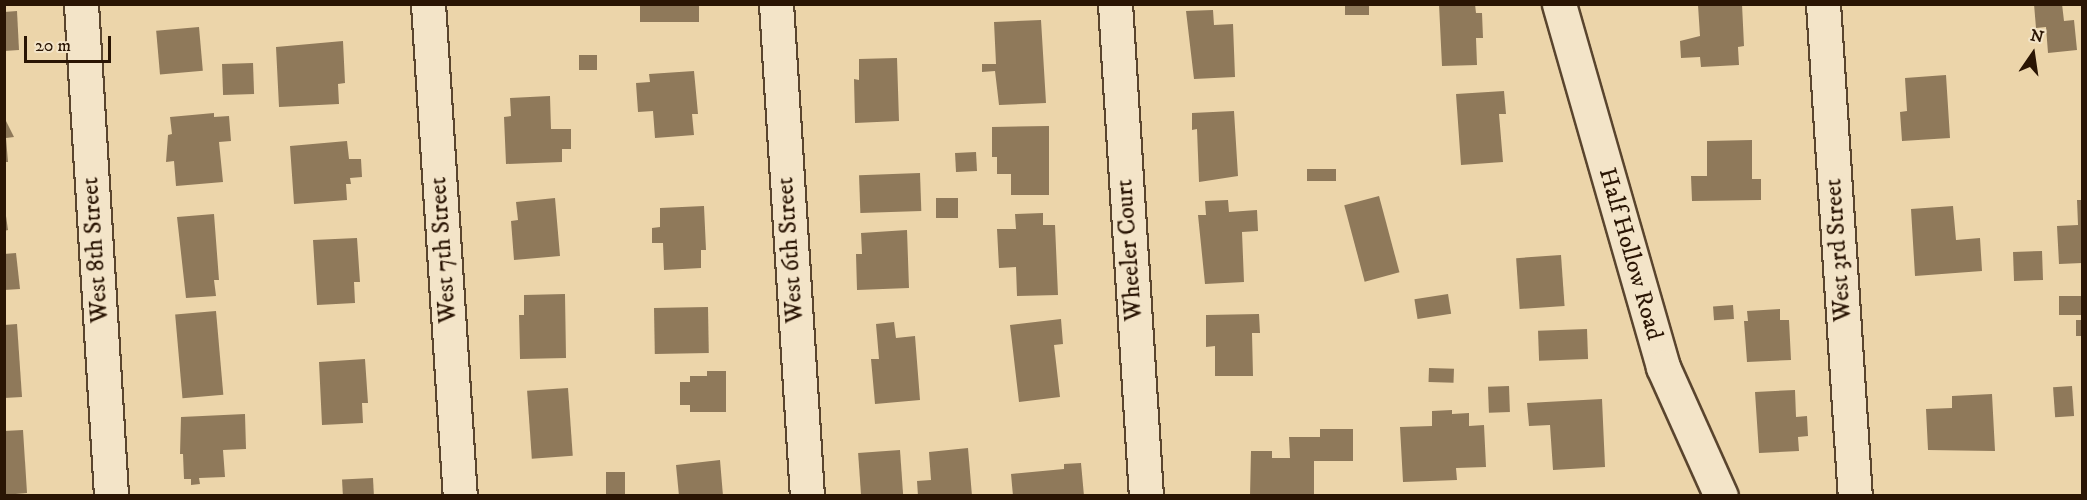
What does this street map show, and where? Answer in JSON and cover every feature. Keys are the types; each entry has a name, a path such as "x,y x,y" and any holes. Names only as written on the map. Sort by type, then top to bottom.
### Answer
{"street":[{"name":"West 8th Street","path":"81,4 111,495"},
{"name":"West 7th Street","path":"428,4 460,495"},
{"name":"West 6th Street","path":"776,4 807,495"},
{"name":"Wheeler Court","path":"1115,4 1146,495"},
{"name":"Half Hollow Road","path":"1559,4 1663,367 1721,495"},
{"name":"West 3rd Street","path":"1823,4 1855,495"}],"building":[{"path":"640,4 699,4 699,22 640,22"},
{"path":"1345,4 1369,4 1369,15 1345,15"},
{"path":"1439,4 1475,4 1476,13 1482,13 1483,38 1476,38 1477,65 1442,66"},
{"path":"1742,4 1744,46 1738,47 1739,65 1701,67 1700,57 1681,58 1680,41 1700,36 1698,5"},
{"path":"2034,4 2062,4 2064,21 2074,20 2077,50 2048,53 2046,27 2036,28"},
{"path":"1213,10 1214,25 1233,24 1235,77 1194,79 1186,11"},
{"path":"17,11 19,50 4,51 4,12"},
{"path":"1041,20 1046,103 999,105 995,71 982,72 982,64 996,64 994,22"},
{"path":"199,27 203,71 160,75 156,31"},
{"path":"343,41 345,83 338,84 339,104 279,107 276,47"},
{"path":"579,55 597,55 597,70 579,70"},
{"path":"897,58 899,121 855,123 854,79 859,80 859,59"},
{"path":"253,63 254,94 223,95 222,64"},
{"path":"694,71 698,114 692,114 694,135 655,138 653,111 638,112 636,83 650,82 649,74"},
{"path":"1946,75 1950,138 1902,141 1900,112 1907,111 1905,78"},
{"path":"1504,91 1506,114 1499,114 1503,162 1461,165 1456,94"},
{"path":"550,96 551,129 571,129 571,149 562,149 562,162 506,164 504,117 511,116 510,98"},
{"path":"1234,111 1238,176 1199,182 1197,129 1192,130 1192,113"},
{"path":"214,113 214,117 229,116 231,141 219,142 223,182 176,186 174,161 166,162 168,135 172,134 170,117"},
{"path":"4,117 14,137 6,138 8,162 4,162"},
{"path":"1049,126 1049,195 1011,195 1011,174 997,174 997,157 992,157 992,127"},
{"path":"1752,140 1752,179 1761,179 1761,200 1692,201 1691,176 1707,176 1707,141"},
{"path":"347,141 349,159 361,159 362,177 350,178 351,184 346,184 347,200 294,204 290,146"},
{"path":"976,152 977,171 956,172 955,153"},
{"path":"1307,169 1336,169 1336,181 1307,181"},
{"path":"920,173 921,211 860,213 859,175"},
{"path":"1379,196 1399,272 1365,282 1344,205"},
{"path":"555,198 560,256 514,260 511,221 518,220 516,202"},
{"path":"936,198 958,198 958,218 936,218"},
{"path":"1228,200 1229,212 1257,210 1258,231 1242,232 1244,282 1205,284 1198,215 1206,215 1205,201"},
{"path":"2077,200 2082,200 2082,263 2059,264 2057,226 2078,225"},
{"path":"4,202 8,230 4,231"},
{"path":"704,206 706,250 701,250 701,268 664,270 663,243 652,243 652,228 660,227 660,208"},
{"path":"1953,206 1956,240 1980,238 1982,271 1915,276 1911,209"},
{"path":"1043,213 1043,225 1055,225 1058,295 1017,296 1016,267 999,268 997,229 1016,229 1015,214"},
{"path":"214,214 219,280 214,280 216,296 186,298 177,217"},
{"path":"907,230 909,288 857,290 856,254 862,254 861,233"},
{"path":"357,238 360,282 354,282 355,303 317,305 313,240"},
{"path":"2042,251 2043,280 2014,281 2013,252"},
{"path":"16,253 20,289 4,290 4,254"},
{"path":"1561,255 1565,306 1520,309 1516,258"},
{"path":"565,294 566,358 520,359 519,315 524,315 524,295"},
{"path":"1448,294 1451,314 1418,319 1414,299"},
{"path":"2059,296 2082,296 2082,315 2059,315"},
{"path":"1733,305 1734,319 1714,320 1713,306"},
{"path":"708,307 709,353 655,354 654,308"},
{"path":"1780,309 1780,320 1789,320 1791,360 1747,362 1744,321 1748,321 1747,311"},
{"path":"216,311 223,395 182,398 175,315"},
{"path":"1259,314 1260,333 1252,333 1253,376 1215,376 1215,346 1206,347 1206,315"},
{"path":"1061,319 1063,344 1054,345 1060,397 1019,402 1010,325"},
{"path":"2076,320 2082,320 2082,336 2076,336"},
{"path":"894,322 896,338 915,336 920,400 875,404 871,359 879,359 876,324"},
{"path":"17,324 22,397 4,398 4,325"},
{"path":"1587,329 1588,359 1539,361 1538,331"},
{"path":"365,359 368,403 362,403 363,423 322,425 319,362"},
{"path":"1429,368 1454,369 1453,383 1429,382"},
{"path":"707,371 726,371 726,412 690,412 690,405 680,405 680,382 690,382 690,376 707,376"},
{"path":"1509,386 1510,412 1489,413 1488,387"},
{"path":"2072,386 2074,416 2055,417 2053,387"},
{"path":"568,388 573,456 532,459 527,391"},
{"path":"1795,390 1796,417 1807,416 1808,436 1798,437 1799,451 1759,453 1755,392"},
{"path":"1992,394 1995,451 1928,450 1926,409 1952,408 1952,396"},
{"path":"1602,399 1605,467 1553,470 1550,425 1529,426 1527,403"},
{"path":"1452,410 1452,414 1469,413 1469,426 1484,425 1486,467 1456,468 1457,480 1403,482 1400,427 1432,426 1432,411"},
{"path":"245,414 246,449 223,450 225,477 199,478 200,484 191,485 191,479 184,479 183,454 180,454 181,417"},
{"path":"1320,429 1353,429 1353,461 1314,461 1314,496 1250,496 1251,451 1272,451 1272,458 1290,458 1289,437 1320,437"},
{"path":"23,430 27,493 4,495 4,431"},
{"path":"968,448 972,496 918,496 917,481 931,480 929,452"},
{"path":"900,450 903,496 861,496 858,453"},
{"path":"720,460 723,496 679,496 676,465"},
{"path":"1081,463 1084,496 1013,496 1011,474 1064,469 1064,464"},
{"path":"606,472 625,472 625,496 606,496"},
{"path":"373,478 374,496 343,496 342,480"}]}
